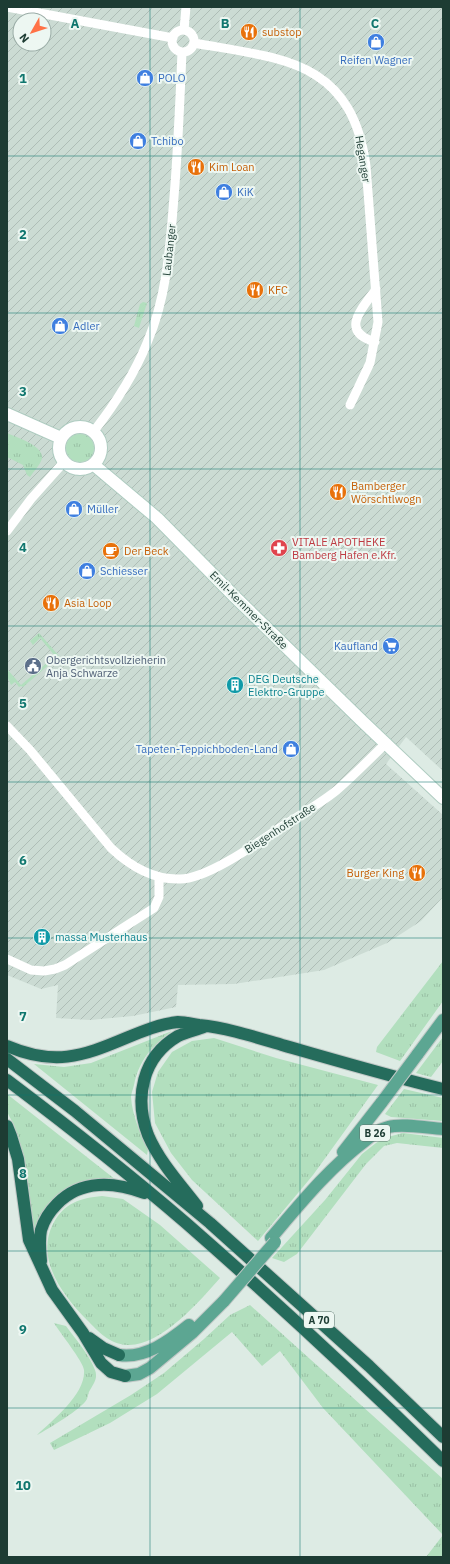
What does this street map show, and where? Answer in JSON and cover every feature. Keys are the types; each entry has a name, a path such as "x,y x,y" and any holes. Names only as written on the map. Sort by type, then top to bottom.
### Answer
{"highway":[{"path":"7,1046 23,1053 42,1057 68,1057 84,1054 161,1025 180,1022 235,1031 349,1065 443,1089"},
{"path":"210,1026 189,1031 178,1036 156,1054 145,1076 141,1098 143,1118 149,1136 158,1153 210,1223"},
{"name":"A 70","path":"7,1059 75,1111 210,1223 369,1366 443,1437"},
{"name":"A 70","path":"7,1080 65,1124 156,1198 269,1296 358,1378 443,1461"},
{"path":"7,1126 12,1136 18,1159 29,1240 52,1290 83,1333 101,1363 111,1372 125,1376"},
{"path":"41,1266 40,1236 45,1221 55,1206 74,1191 80,1188 95,1185 112,1184 129,1188 156,1198"},
{"path":"83,1333 103,1348 119,1355"}],"main road":[{"name":"B 26","path":"125,1376 139,1374 150,1368 192,1332 273,1240 382,1102 443,1020"},
{"name":"B 26","path":"322,1178 354,1149 377,1131 398,1125 443,1129"},
{"name":"B 26","path":"119,1355 129,1356 145,1352 166,1343 222,1298"}],"street":[{"path":"7,7 173,38"},
{"path":"184,30 186,7"},
{"path":"184,30 190,32 193,36 194,43 191,49 182,52 176,49 173,45 173,38 176,33 184,30"},
{"name":"Heganger","path":"194,43 251,53 294,63 307,69 335,90 348,106 356,124 363,144 366,166 378,322 370,363 350,405"},
{"name":"Laubanger","path":"94,431 120,394 148,342 164,286 172,232 182,52"},
{"path":"375,342 365,339 355,329 355,323 361,310 376,289"},
{"path":"7,414 61,438"},
{"path":"73,427 86,427 94,431 99,437 102,446 100,457 94,465 85,469 78,469 72,468 64,462 59,450 61,438 64,433 73,427"},
{"path":"7,531 31,499 64,462"},
{"name":"Emil-Kemmer-Straße","path":"94,465 157,518 385,744 443,798"},
{"name":"Biegenhofstraße","path":"7,726 30,750 111,848 122,859 136,869 159,877 181,879 209,871 240,854 336,791 385,744"},
{"path":"7,959 31,970 44,971 65,965 154,908 159,897 159,877"}],"shaded area":[{"path":"7,7 443,7 443,771 406,737 386,764 443,815 443,897 421,921 387,943 324,970 234,984 178,985 176,1007 133,1016 90,1020 56,1018 58,985 41,989 7,975"}],"green space":[{"path":"143,302 147,303 139,328 134,326 140,304"},
{"path":"7,433 29,442 39,450 42,458 30,477 27,475 23,465 7,457"},
{"path":"80,434 90,438 94,448 90,458 80,462 70,458 66,448 70,438"},
{"path":"39,633 59,656 23,687 19,687 15,682 11,685 7,676 7,669 21,685 55,656 40,638 33,645 30,641"},
{"path":"443,961 443,1001 400,1061 376,1052 377,1047"},
{"path":"172,1031 158,1042 147,1054 139,1068 131,1094 133,1111 148,1150 147,1155 34,1064 64,1067 91,1063"},
{"path":"443,1037 443,1061 431,1077 416,1073"},
{"path":"214,1038 276,1058 378,1085 313,1175 258,1241 192,1180 171,1153 155,1123 152,1092 158,1072 172,1052 192,1041"},
{"path":"404,1089 443,1098 443,1121 391,1117 385,1114"},
{"path":"7,1094 116,1180 76,1185 35,1237 32,1237 24,1161 14,1125 7,1112"},
{"path":"403,1133 443,1138 443,1148 397,1143 384,1146 366,1164 297,1254 284,1262 272,1258 325,1200 362,1154 384,1138"},
{"path":"102,1196 123,1199 160,1225 220,1278 190,1310 166,1331 153,1339 140,1344 121,1344 109,1340 100,1332 69,1300 54,1276 50,1263 47,1250 48,1237 57,1217 62,1211 73,1203 87,1198"},
{"path":"250,1305 443,1479 443,1535 323,1408 280,1351 262,1366 232,1332 157,1394 110,1423 54,1450 50,1443 131,1395 164,1373 230,1315"},
{"path":"54,1323 66,1326 89,1358 95,1370 96,1378 87,1399 79,1408 37,1435 67,1406 80,1388 83,1379 83,1366"},
{"path":"443,1535 443,1557 426,1557"}],"place":[{"name":"substop","path":"249,32"},
{"name":"Reifen Wagner","path":"376,42"},
{"name":"POLO","path":"145,78"},
{"name":"Tchibo","path":"138,141"},
{"name":"Kim Loan","path":"196,167"},
{"name":"KiK","path":"224,192"},
{"name":"KFC","path":"255,290"},
{"name":"Adler","path":"60,326"},
{"name":"Bamberger Wörschtlwogn","path":"338,492"},
{"name":"Müller","path":"74,509"},
{"name":"VITALE APOTHEKE Bamberg Hafen e.Kfr.","path":"279,548"},
{"name":"Der Beck","path":"111,551"},
{"name":"Schiesser","path":"87,571"},
{"name":"Asia Loop","path":"51,603"},
{"name":"Kaufland","path":"391,646"},
{"name":"Obergerichtsvollzieherin Anja Schwarze","path":"33,666"},
{"name":"DEG Deutsche Elektro-Gruppe","path":"235,685"},
{"name":"Tapeten-Teppichboden-Land","path":"291,749"},
{"name":"Burger King","path":"417,873"},
{"name":"massa Musterhaus","path":"42,937"}]}
